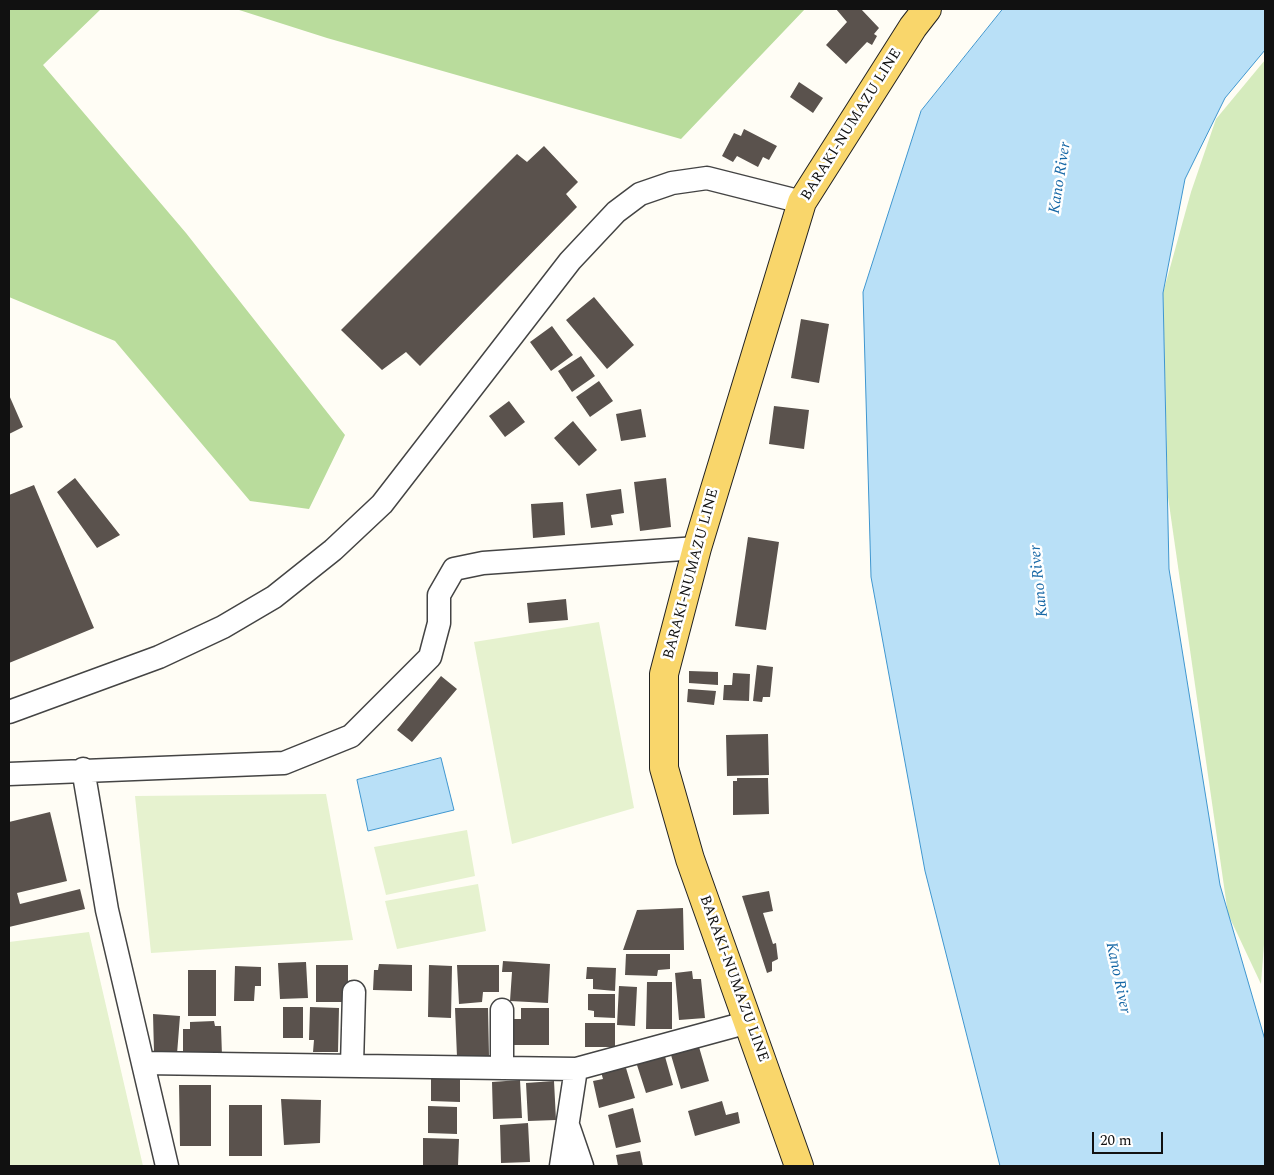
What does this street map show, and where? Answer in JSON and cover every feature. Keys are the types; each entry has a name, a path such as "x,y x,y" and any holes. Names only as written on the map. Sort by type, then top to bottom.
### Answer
{"main road":[{"name":"BARAKI-NUMAZU LINE","path":"799,1166 690,858 664,768 664,674 697,548 802,202 927,9"}],"street":[{"path":"9,712 159,656 223,627 274,597 334,550 382,504 570,261 616,212 640,194 672,183 707,178 802,202"},
{"path":"9,774 83,769 284,762 351,736 430,656 439,623 439,594 454,569 483,563 697,548"},
{"path":"83,769 107,910 167,1166"},
{"path":"352,1065 354,992"},
{"path":"502,1010 502,1068"},
{"path":"143,1063 576,1069 749,1022"},
{"path":"561,1166 576,1069"},
{"path":"567,1120 582,1166"}],"green space":[{"path":"9,9 101,9 43,65 186,233 345,435 309,509 250,501 115,341 9,297"},
{"path":"236,9 805,9 681,139 327,38"},
{"path":"1265,60 1265,931 1261,984 1228,914 1168,497 1163,293 1191,192 1216,119"},
{"path":"599,622 634,808 512,844 474,642"},
{"path":"326,794 353,940 151,953 135,796"},
{"path":"467,830 475,876 386,895 374,847"},
{"path":"478,884 486,931 397,949 385,901"},
{"path":"89,932 143,1166 9,1166 9,942"}],"water":[{"name":"Kano River","path":"1003,9 1265,9 1265,50 1225,98 1185,179 1163,293 1169,569 1220,885 1265,1040 1265,1166 1000,1166 925,871 871,577 863,292 921,111"},
{"path":"441,758 454,810 368,831 357,780"}],"building":[{"path":"836,9 861,9 879,28 874,34 877,36 872,45 867,42 846,64 826,45 847,22"},
{"path":"799,82 823,98 813,113 790,97"},
{"path":"744,129 777,146 769,160 763,157 758,167 737,156 733,162 722,156 734,133 741,136"},
{"path":"544,146 578,182 566,194 577,207 420,366 406,352 382,370 341,330 517,154 527,162"},
{"path":"594,297 634,345 607,369 566,320"},
{"path":"801,319 829,324 819,383 791,378"},
{"path":"552,326 573,355 551,371 530,342"},
{"path":"581,356 595,376 572,392 558,371"},
{"path":"599,381 613,401 590,417 576,397"},
{"path":"9,395 23,427 9,434"},
{"path":"509,401 525,422 505,437 489,416"},
{"path":"774,406 809,410 804,449 769,444"},
{"path":"641,409 646,437 621,441 616,414"},
{"path":"573,421 597,450 579,466 554,438"},
{"path":"75,478 120,535 97,548 57,492"},
{"path":"666,478 671,527 640,531 634,482"},
{"path":"34,485 94,628 9,663 9,495"},
{"path":"621,489 624,513 611,515 613,525 591,528 586,494"},
{"path":"563,502 565,535 533,538 531,504"},
{"path":"748,537 779,542 766,630 735,626"},
{"path":"566,599 568,620 529,623 527,603"},
{"path":"757,665 773,667 770,697 763,697 762,702 753,701"},
{"path":"689,671 718,672 718,685 689,683"},
{"path":"733,673 750,674 749,701 723,700 724,685 732,685"},
{"path":"441,676 457,689 412,742 397,730"},
{"path":"688,689 716,691 714,705 687,702"},
{"path":"768,734 769,775 727,776 726,735"},
{"path":"737,778 768,778 769,814 733,815 733,781 737,781"},
{"path":"50,812 67,881 17,893 20,904 80,889 85,909 9,927 9,822"},
{"path":"769,891 773,911 763,913 773,944 776,943 778,959 772,962 772,971 767,973 742,896"},
{"path":"683,908 684,950 623,950 637,910"},
{"path":"626,954 670,954 670,969 658,970 657,976 625,975"},
{"path":"503,961 550,964 548,1003 510,1001 512,972 502,972"},
{"path":"306,962 308,998 280,999 278,963"},
{"path":"379,964 412,965 412,991 373,990 374,970 378,970"},
{"path":"316,965 348,965 348,1002 316,1002"},
{"path":"429,965 452,966 451,1018 428,1017"},
{"path":"457,965 499,965 499,992 483,992 482,1002 459,1004"},
{"path":"235,966 261,967 261,986 255,986 254,1001 234,1001"},
{"path":"587,967 616,968 615,991 593,989 593,979 586,979"},
{"path":"188,970 216,970 216,1016 188,1016"},
{"path":"692,971 693,979 701,979 705,1018 679,1020 675,973"},
{"path":"647,982 672,982 672,1029 646,1029"},
{"path":"619,986 637,987 635,1026 617,1025"},
{"path":"588,994 615,994 615,1018 594,1017 594,1011 588,1010"},
{"path":"283,1007 303,1007 303,1038 283,1038"},
{"path":"310,1007 339,1008 338,1052 313,1052 314,1040 309,1040"},
{"path":"455,1008 488,1008 489,1056 457,1057"},
{"path":"521,1008 549,1008 549,1045 510,1045 510,1019 521,1019"},
{"path":"153,1014 180,1016 177,1054 154,1052"},
{"path":"214,1021 215,1026 221,1026 222,1056 183,1057 183,1029 190,1029 190,1022"},
{"path":"585,1023 615,1023 615,1047 585,1047"},
{"path":"699,1047 709,1081 681,1089 671,1055"},
{"path":"664,1053 673,1085 646,1093 636,1062"},
{"path":"626,1068 635,1098 599,1108 593,1081 603,1079 601,1072"},
{"path":"431,1074 460,1075 460,1102 431,1101"},
{"path":"520,1080 522,1118 493,1119 492,1082"},
{"path":"554,1081 556,1120 528,1121 526,1083"},
{"path":"179,1085 211,1085 211,1146 180,1146"},
{"path":"281,1099 321,1100 320,1143 284,1145"},
{"path":"722,1101 726,1115 738,1112 740,1123 695,1136 688,1111"},
{"path":"229,1105 262,1105 262,1156 229,1156"},
{"path":"428,1106 457,1107 457,1134 428,1133"},
{"path":"633,1108 641,1142 616,1148 608,1115"},
{"path":"528,1123 530,1162 501,1163 500,1125"},
{"path":"423,1138 459,1139 458,1166 423,1166"},
{"path":"640,1151 643,1166 618,1166 616,1155"}]}
